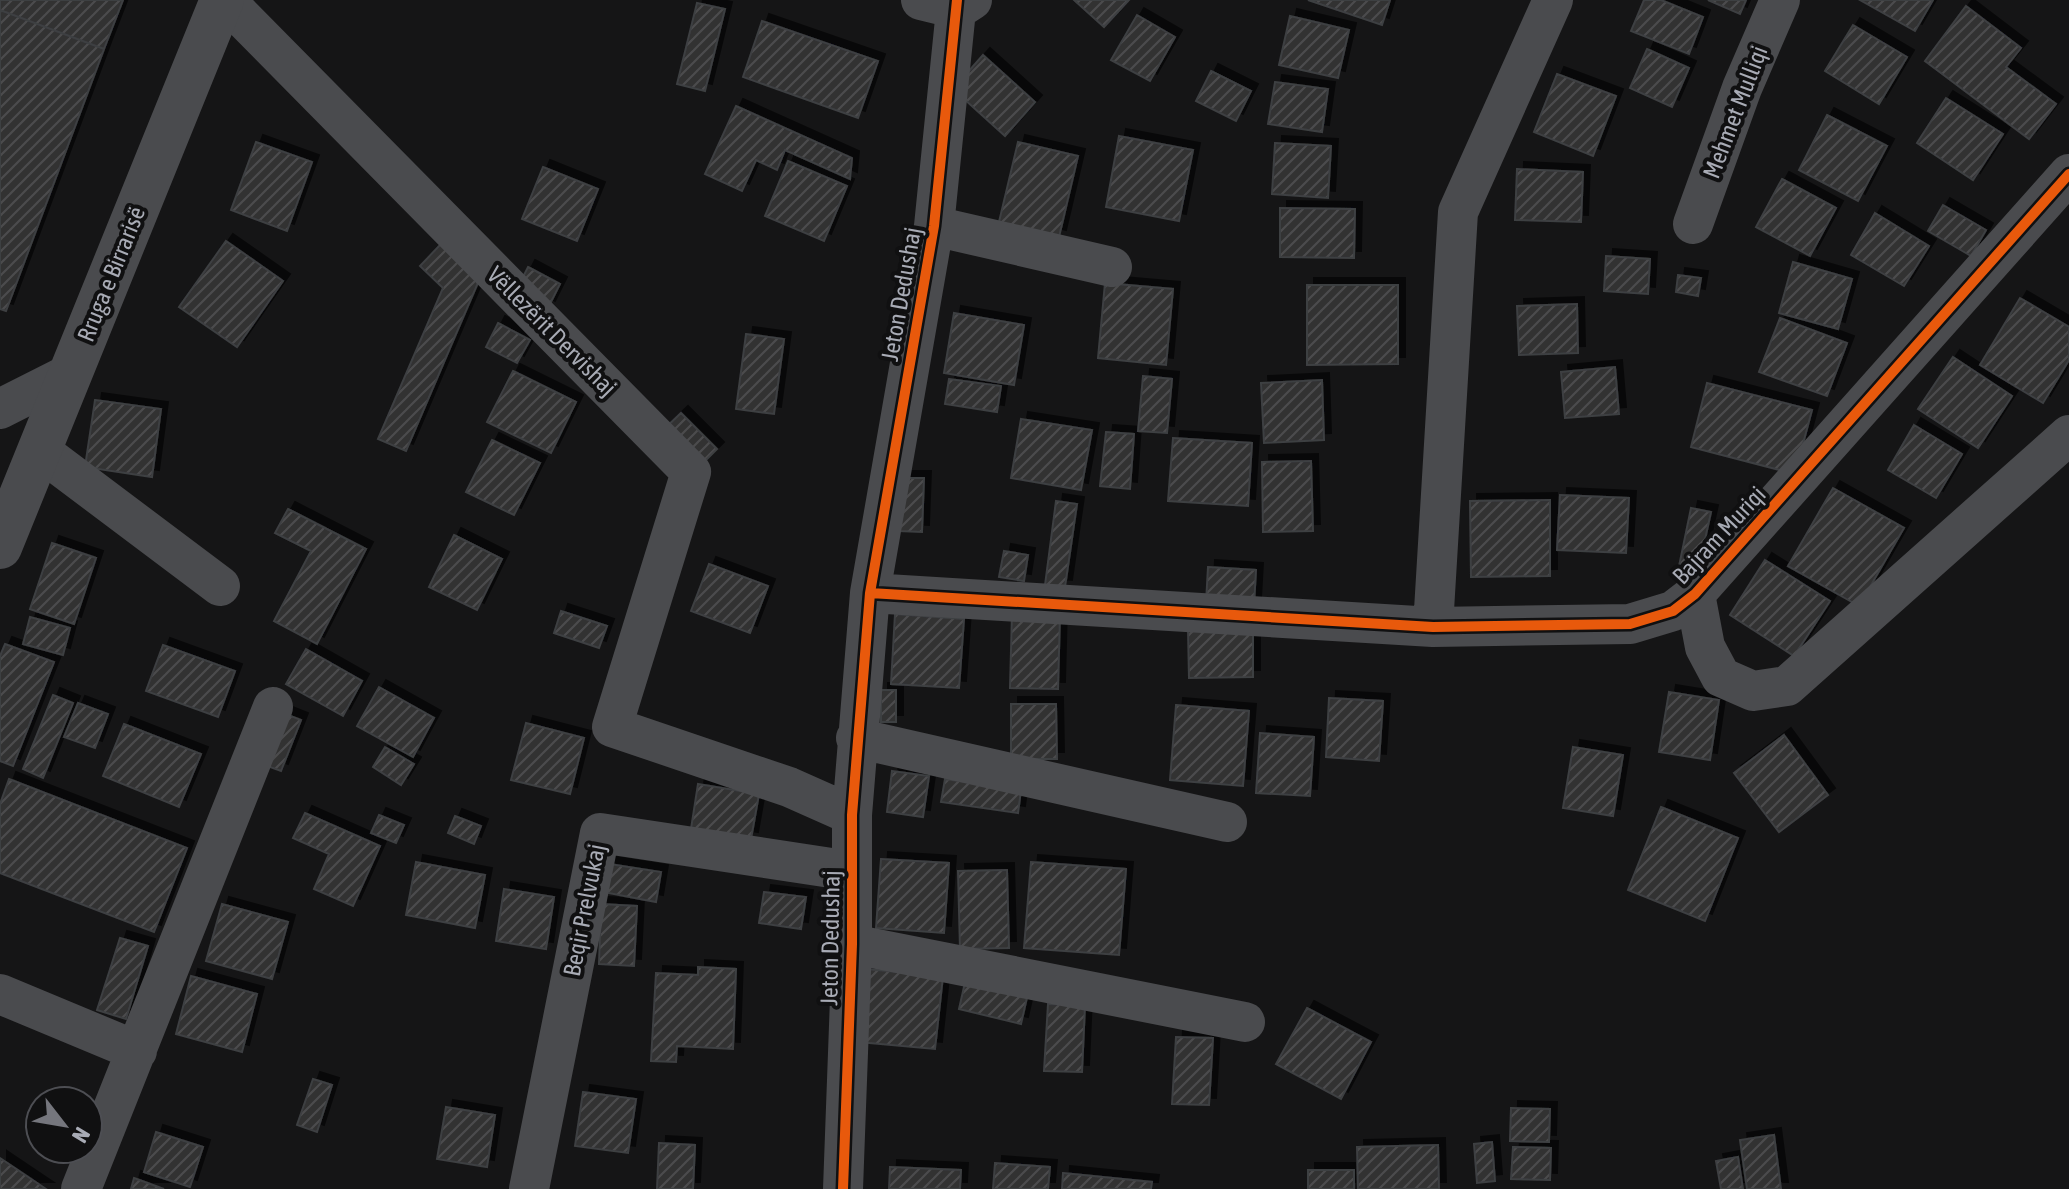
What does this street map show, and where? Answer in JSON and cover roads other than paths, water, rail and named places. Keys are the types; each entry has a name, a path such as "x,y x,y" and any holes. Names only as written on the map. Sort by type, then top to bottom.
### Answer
{"street":[{"name":"Rruga e Birrarisë","path":"0,547 224,0"},
{"name":"Vëllezërit Dervishaj","path":"224,0 691,472 612,727 789,787 852,815"},
{"path":"1433,627 1458,212 1553,0"},
{"name":"Mehmet Mulliqi","path":"1693,224 1742,88 1780,0"},
{"name":"Jeton Dedushaj","path":"843,1189 856,738 870,593 934,226 952,2"},
{"name":"Bajram Muriqi","path":"870,593 1433,627 1630,624 1673,611 1695,594 2069,174"},
{"name":"Jeton Dedushaj","path":"934,226 1112,267"},
{"path":"0,409 71,373"},
{"name":"Bajram Muriqi","path":"1695,594 1705,647 1721,677 1753,691 1787,686 2069,435"},
{"path":"39,450 220,586"},
{"path":"81,1189 273,707"},
{"path":"856,738 1227,822"},
{"name":"Beqir Prelvukaj","path":"529,1189 600,833 851,871"},
{"name":"Jeton Dedushaj","path":"852,944 1245,1022"},
{"path":"0,994 137,1051"}]}
